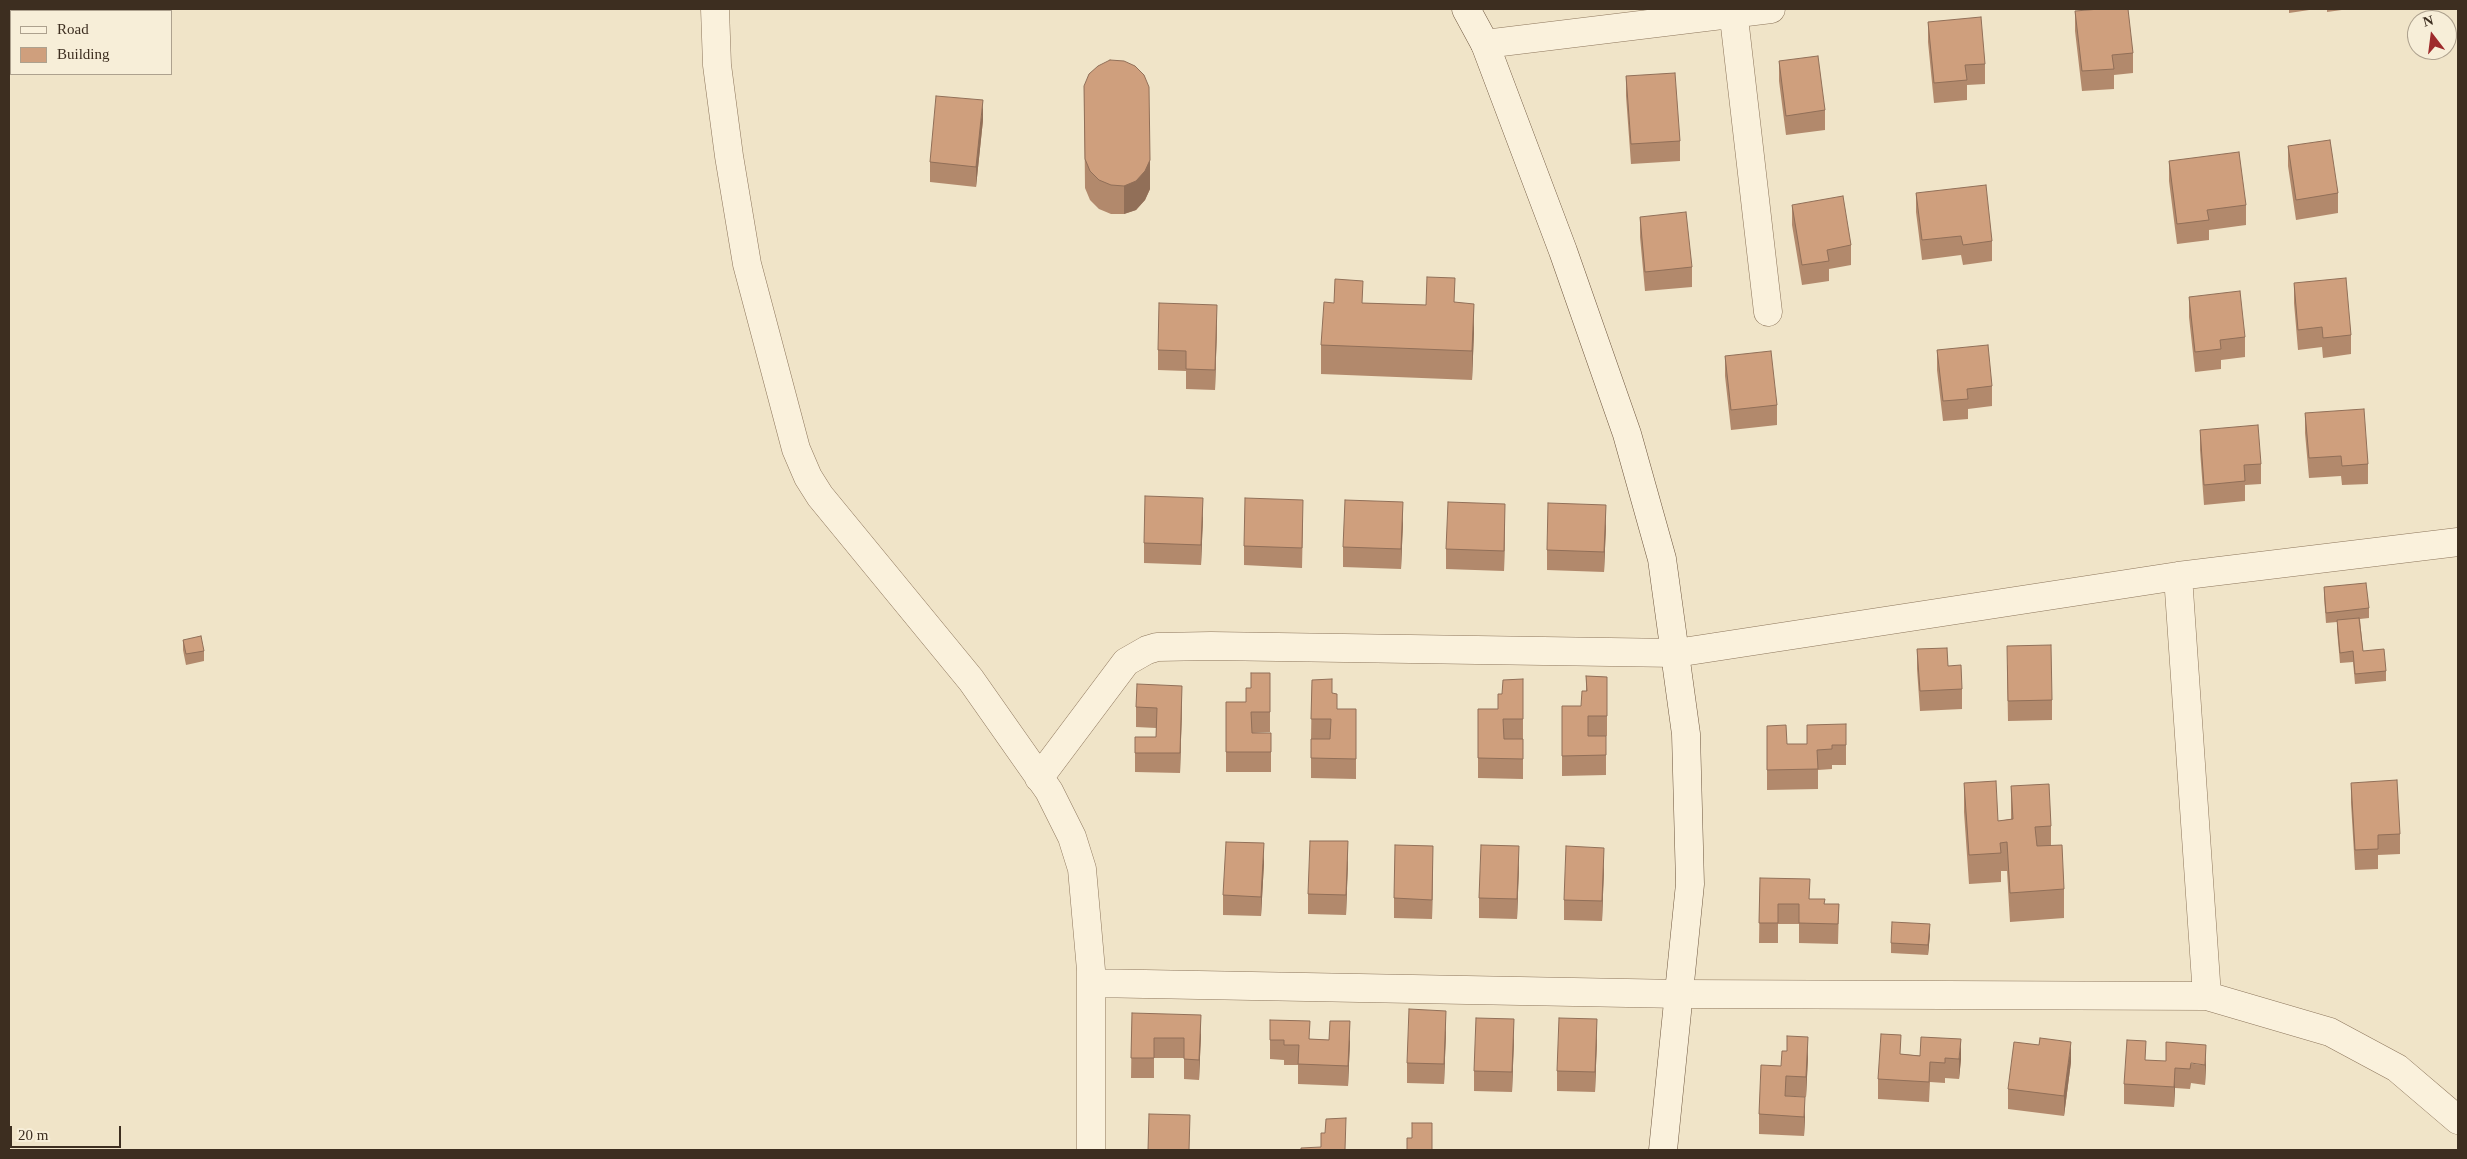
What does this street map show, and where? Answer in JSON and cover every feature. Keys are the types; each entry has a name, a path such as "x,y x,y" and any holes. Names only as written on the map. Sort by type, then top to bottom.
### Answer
{"street":[{"path":"715,9 718,65 729,156 747,264 796,449 808,478 820,496 971,680 1039,778 1072,837 1082,868 1091,982 1091,1150"},
{"path":"1466,9 1486,44 1563,251 1627,434 1662,559 1686,734 1690,884 1663,1150"},
{"path":"1486,44 1733,11 1772,9"},
{"path":"1733,11 1768,312"},
{"path":"1039,778 1126,662 1142,652 1158,647 1211,646 1676,652 2178,576 2458,542"},
{"path":"2178,576 2206,996"},
{"path":"1091,982 1680,994 2206,996 2330,1032 2396,1068 2458,1120"}],"building":[{"path":"2128,9 2133,53 2112,55 2114,69 2082,71 2075,11"},
{"path":"1981,17 1985,64 1965,65 1967,80 1934,83 1928,22"},
{"path":"1818,56 1825,110 1786,116 1779,61"},
{"path":"1110,60 1124,61 1135,66 1144,75 1149,87 1150,160 1145,171 1136,181 1124,186 1111,185 1099,180 1090,171 1085,159 1084,86 1089,74 1098,66"},
{"path":"1675,73 1680,141 1631,144 1626,76"},
{"path":"936,96 983,100 976,167 930,162"},
{"path":"2330,140 2338,193 2296,200 2288,146"},
{"path":"2239,152 2246,205 2207,210 2209,220 2177,224 2169,161"},
{"path":"1986,185 1992,241 1963,245 1961,236 1922,240 1916,193"},
{"path":"1843,196 1851,245 1827,250 1829,261 1802,265 1792,205"},
{"path":"1686,212 1692,267 1645,272 1640,217"},
{"path":"1427,277 1455,278 1454,302 1474,304 1472,351 1321,345 1324,302 1334,303 1335,279 1363,281 1362,303 1426,305"},
{"path":"2346,278 2351,335 2323,338 2322,327 2298,330 2294,283"},
{"path":"2240,291 2245,337 2220,340 2221,349 2195,352 2189,297"},
{"path":"1159,303 1217,305 1215,370 1186,369 1186,351 1158,350"},
{"path":"1988,345 1992,386 1967,389 1968,399 1943,401 1937,350"},
{"path":"1771,351 1777,405 1731,410 1725,356"},
{"path":"2364,409 2368,464 2342,466 2341,456 2309,458 2305,413"},
{"path":"2258,425 2261,464 2244,465 2245,481 2204,485 2200,430"},
{"path":"1145,496 1203,498 1201,545 1144,543"},
{"path":"1245,498 1303,500 1302,548 1244,546"},
{"path":"1345,500 1403,502 1401,549 1343,547"},
{"path":"1448,502 1505,504 1504,551 1446,549"},
{"path":"1548,503 1606,505 1604,552 1547,550"},
{"path":"2366,583 2369,608 2326,613 2324,587"},
{"path":"2359,618 2363,651 2384,649 2386,671 2355,674 2353,651 2340,653 2337,620"},
{"path":"201,636 204,651 186,654 183,640"},
{"path":"2051,645 2052,700 2008,701 2007,646"},
{"path":"1947,648 1948,666 1961,665 1962,689 1920,691 1917,649"},
{"path":"1251,673 1270,673 1270,712 1251,712 1252,733 1271,733 1271,752 1226,752 1226,702 1246,702 1246,688 1251,688"},
{"path":"1586,676 1607,677 1607,716 1588,716 1588,736 1606,736 1606,755 1562,756 1562,706 1581,706 1582,691 1587,691"},
{"path":"1332,679 1332,693 1337,694 1337,709 1356,709 1356,759 1311,758 1311,739 1330,739 1331,719 1311,719 1312,680"},
{"path":"1523,679 1523,719 1503,719 1504,739 1523,739 1523,759 1478,758 1478,709 1498,709 1498,694 1502,694 1503,680"},
{"path":"1137,684 1182,686 1180,753 1135,753 1135,737 1156,737 1157,708 1136,707"},
{"path":"1846,724 1846,745 1832,745 1832,749 1817,750 1818,769 1767,770 1767,726 1786,725 1787,744 1807,744 1807,725"},
{"path":"2397,780 2400,834 2378,835 2378,849 2355,850 2351,783"},
{"path":"1996,781 1998,821 2013,819 2011,786 2049,784 2051,826 2035,827 2037,846 2062,845 2064,889 2010,893 2007,842 2000,843 2001,853 1969,855 1964,783"},
{"path":"1310,841 1348,841 1346,895 1308,894"},
{"path":"1226,842 1264,843 1261,897 1223,895"},
{"path":"1395,845 1433,846 1432,900 1394,898"},
{"path":"1481,845 1519,846 1517,899 1479,898"},
{"path":"1566,846 1604,848 1602,901 1564,900"},
{"path":"1760,878 1810,879 1809,899 1825,899 1824,904 1839,904 1838,924 1799,923 1799,904 1778,904 1778,923 1759,923"},
{"path":"1892,922 1930,924 1928,945 1891,943"},
{"path":"1409,1009 1446,1011 1444,1064 1407,1063"},
{"path":"1132,1013 1201,1015 1199,1060 1184,1059 1184,1038 1154,1038 1154,1058 1131,1058"},
{"path":"1476,1018 1514,1019 1512,1072 1474,1071"},
{"path":"1559,1018 1597,1019 1595,1072 1557,1071"},
{"path":"1270,1020 1310,1021 1309,1039 1329,1040 1330,1021 1350,1021 1348,1066 1298,1064 1299,1045 1284,1045 1284,1040 1270,1040"},
{"path":"1881,1034 1901,1035 1900,1054 1920,1056 1921,1037 1961,1039 1959,1059 1945,1058 1945,1063 1930,1062 1929,1082 1878,1079"},
{"path":"1787,1036 1808,1037 1806,1077 1786,1076 1785,1096 1805,1097 1804,1117 1759,1114 1761,1065 1781,1066 1782,1051 1787,1051"},
{"path":"2040,1038 2071,1042 2064,1096 2008,1089 2014,1042 2039,1045"},
{"path":"2127,1040 2146,1041 2145,1060 2166,1061 2166,1042 2206,1045 2205,1065 2191,1063 2190,1069 2175,1068 2174,1087 2124,1084"},
{"path":"1149,1114 1190,1115 1189,1150 1148,1150"},
{"path":"1346,1118 1345,1150 1301,1150 1301,1148 1321,1147 1321,1133 1325,1133 1326,1119"},
{"path":"1412,1123 1432,1123 1432,1150 1407,1150 1407,1138 1412,1138"}]}
